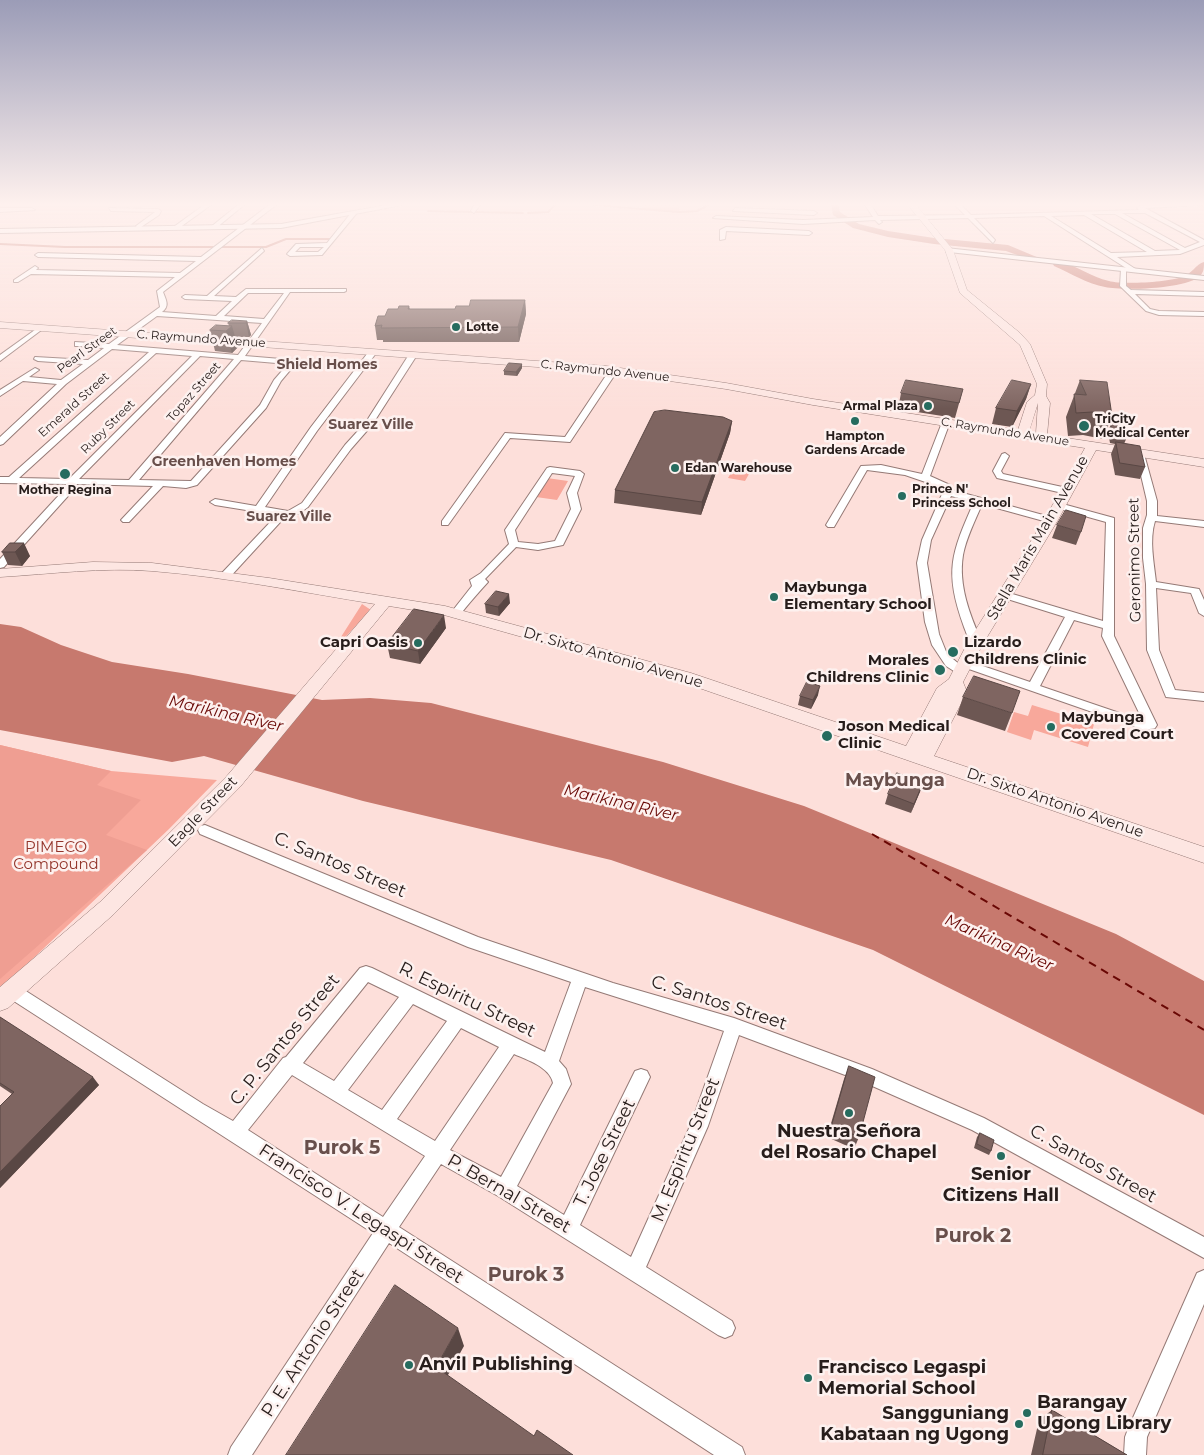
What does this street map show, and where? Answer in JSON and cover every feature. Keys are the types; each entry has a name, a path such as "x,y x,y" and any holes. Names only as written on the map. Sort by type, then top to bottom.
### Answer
{"main road":[{"path":"956,273 963,291 1018,335 1025,344 1042,384 1040,396 1044,403 1041,438"},
{"name":"C. Raymundo Avenue","path":"0,325 614,370 708,383 804,401 1204,463"},
{"path":"1022,434 1033,402 1040,396"},
{"name":"Stella Maris Main Avenue","path":"918,756 959,692 960,672 976,642 1051,520 1092,446"},
{"name":"Dr. Sixto Antonio Avenue","path":"0,573 124,566 225,576 456,614 683,676 1204,855"},
{"name":"Eagle Street","path":"6,996 107,908 233,782 385,602"}],"street":[{"path":"16,281 27,273"},
{"path":"62,273 180,276"},
{"path":"157,314 164,306 160,291 184,273"},
{"path":"208,298 236,273"},
{"path":"1122,273 1126,289 1148,310 1153,312 1204,314"},
{"path":"1161,273 1204,278"},
{"path":"1126,289 1204,294"},
{"name":"Topaz Street","path":"132,482 240,357 289,290"},
{"path":"218,318 246,291 344,290"},
{"path":"185,297 237,299"},
{"path":"157,314 267,321"},
{"name":"Pearl Street","path":"0,442 63,382 157,314"},
{"path":"0,359 40,328"},
{"path":"0,480 192,484 263,406 278,380 293,362 78,344"},
{"name":"Emerald Street","path":"11,480 154,351"},
{"path":"258,510 314,428 373,352"},
{"name":"Ruby Street","path":"0,565 65,494 72,481 198,354"},
{"path":"225,576 281,516 290,514 305,505 348,447 369,423 413,355"},
{"path":"38,359 90,362"},
{"path":"0,394 35,370"},
{"path":"445,523 508,434 568,440 614,370"},
{"path":"21,379 63,382"},
{"path":"925,477 946,422"},
{"name":"Geronimo Street","path":"1140,454 1152,501 1151,518 1148,528 1148,558 1152,584 1153,650 1170,694 1204,697"},
{"path":"1005,456 997,471 1000,476 1067,491"},
{"path":"831,525 864,468 874,467 925,477 944,485 948,490 1051,520"},
{"path":"550,470 580,474 572,493 576,509 559,543 538,547 514,544 510,530 550,470"},
{"path":"126,520 161,483"},
{"path":"948,490 926,541 921,559 930,620 938,647 949,663 960,672 1034,687 1145,726 1151,725 1108,636 1111,520 1059,506"},
{"path":"976,642 963,607 958,572 958,556 979,500"},
{"path":"215,502 290,514"},
{"path":"1151,518 1204,524"},
{"path":"456,614 477,586 484,580 485,575 514,544"},
{"path":"1152,584 1195,591 1204,612"},
{"path":"1005,595 1107,626"},
{"path":"1034,687 1071,615"},
{"name":"C. Santos Street","path":"205,830 472,942 580,979 734,1026 866,1076 961,1116 1204,1248"},
{"name":"R. Espiritu Street","path":"366,973 550,1063"},
{"name":"C. P. Santos Street","path":"235,1132 289,1064 366,973"},
{"path":"505,1189 562,1084 560,1075 550,1063 580,979"},
{"path":"336,1092 411,994"},
{"name":"Francisco V. Legaspi Street","path":"6,996 235,1132 734,1455"},
{"path":"385,1121 458,1018"},
{"name":"M. Espiritu Street","path":"634,1272 698,1126 734,1026"},
{"name":"P. E. Antonio Street","path":"239,1455 510,1045"},
{"name":"P. Bernal Street","path":"289,1064 438,1153 505,1189 725,1328"},
{"name":"T. Jose Street","path":"568,1229 641,1078"},
{"path":"1135,1453 1136,1437 1204,1280"}],"green space":[{"path":"736,464 753,467 745,481 728,478"},
{"path":"547,478 568,481 557,500 536,497"},
{"path":"362,604 371,610 332,651"},
{"name":"Maybunga Covered Court","path":"1032,705 1094,724 1088,747 1034,730 1031,740 1007,732 1014,712 1028,716"},
{"name":"PIMECO Compound","path":"0,745 111,771 217,780 169,829 0,990"},
{"name":"PIMECO Compound","path":"0,745 111,771 97,785 141,800 106,835 147,850 0,979"}],"water":[{"name":"Marikina River","path":"0,624 21,627 61,645 112,662 188,674 322,700 370,698 431,703 663,762 804,806 1116,934 1204,981 1204,1115 873,950 611,860 363,801 204,756 172,762 0,730"}],"building":[{"path":"471,300 525,300 518,327 381,328 382,325 375,326 378,316 385,316 388,309 398,309 399,306 409,306 408,309 455,309 456,306 469,306"},
{"path":"232,320 247,321 246,323 228,323"},
{"path":"216,325 232,326 226,331 210,330"},
{"path":"509,363 522,364 516,372 504,371"},
{"path":"906,380 963,389 959,403 901,393"},
{"path":"1012,380 1031,384 1017,411 996,408"},
{"path":"1080,380 1107,382 1112,416 1092,412 1076,413 1074,394 1086,395"},
{"name":"Edan Warehouse","path":"665,410 723,417 732,421 702,502 615,490 654,412"},
{"path":"1111,424 1125,426 1127,437 1113,435"},
{"path":"1116,442 1140,446 1145,467 1120,463"},
{"path":"1066,510 1086,516 1081,532 1057,525"},
{"path":"10,543 24,543 15,552 2,552"},
{"path":"496,591 509,594 498,607 485,604"},
{"path":"414,609 444,615 418,651 387,644"},
{"path":"974,676 1020,691 1012,713 963,697"},
{"path":"807,682 820,686 813,700 800,696"},
{"path":"897,773 923,783 914,804 888,794"},
{"path":"0,1017 93,1077 0,1172 0,1106 14,1092 0,1083"},
{"name":"Nuestra Señora del Rosario Chapel","path":"849,1066 875,1077 859,1137 832,1125"},
{"path":"980,1133 994,1140 991,1151 977,1144"},
{"name":"Anvil Publishing","path":"395,1285 458,1328 436,1367 534,1436 537,1430 573,1455 286,1455"},
{"path":"1052,1410 1127,1455 1043,1455"}],"waterway":[{"path":"1079,273 1105,284 1122,287 1183,281 1198,273"}],"ferry route":[{"path":"872,834 1204,1030"}],"place":[{"name":"Lotte","path":"456,327"},
{"name":"Armal Plaza","path":"928,406"},
{"name":"Hampton Gardens Arcade","path":"855,421"},
{"name":"TriCity Medical Center","path":"1084,426"},
{"name":"Edan Warehouse","path":"675,468"},
{"name":"Mother Regina","path":"65,474"},
{"name":"Prince N' Princess School","path":"902,496"},
{"name":"Maybunga Elementary School","path":"774,597"},
{"name":"Capri Oasis","path":"418,643"},
{"name":"Lizardo Childrens Clinic","path":"953,652"},
{"name":"Morales Childrens Clinic","path":"940,670"},
{"name":"Maybunga Covered Court","path":"1051,727"},
{"name":"Joson Medical Clinic","path":"827,736"},
{"name":"Nuestra Señora del Rosario Chapel","path":"849,1113"},
{"name":"Senior Citizens Hall","path":"1001,1156"},
{"name":"Anvil Publishing","path":"409,1365"},
{"name":"Francisco Legaspi Memorial School","path":"808,1378"},
{"name":"Barangay Ugong Library","path":"1027,1413"},
{"name":"Sangguniang Kabataan ng Ugong","path":"1019,1424"}],"district":[{"name":"Shield Homes","path":"327,365"},
{"name":"Suarez Ville","path":"371,425"},
{"name":"Greenhaven Homes","path":"224,462"},
{"name":"Suarez Ville","path":"289,517"},
{"name":"Maybunga","path":"895,781"},
{"name":"Purok 5","path":"342,1148"},
{"name":"Purok 2","path":"973,1236"},
{"name":"Purok 3","path":"526,1275"}]}
